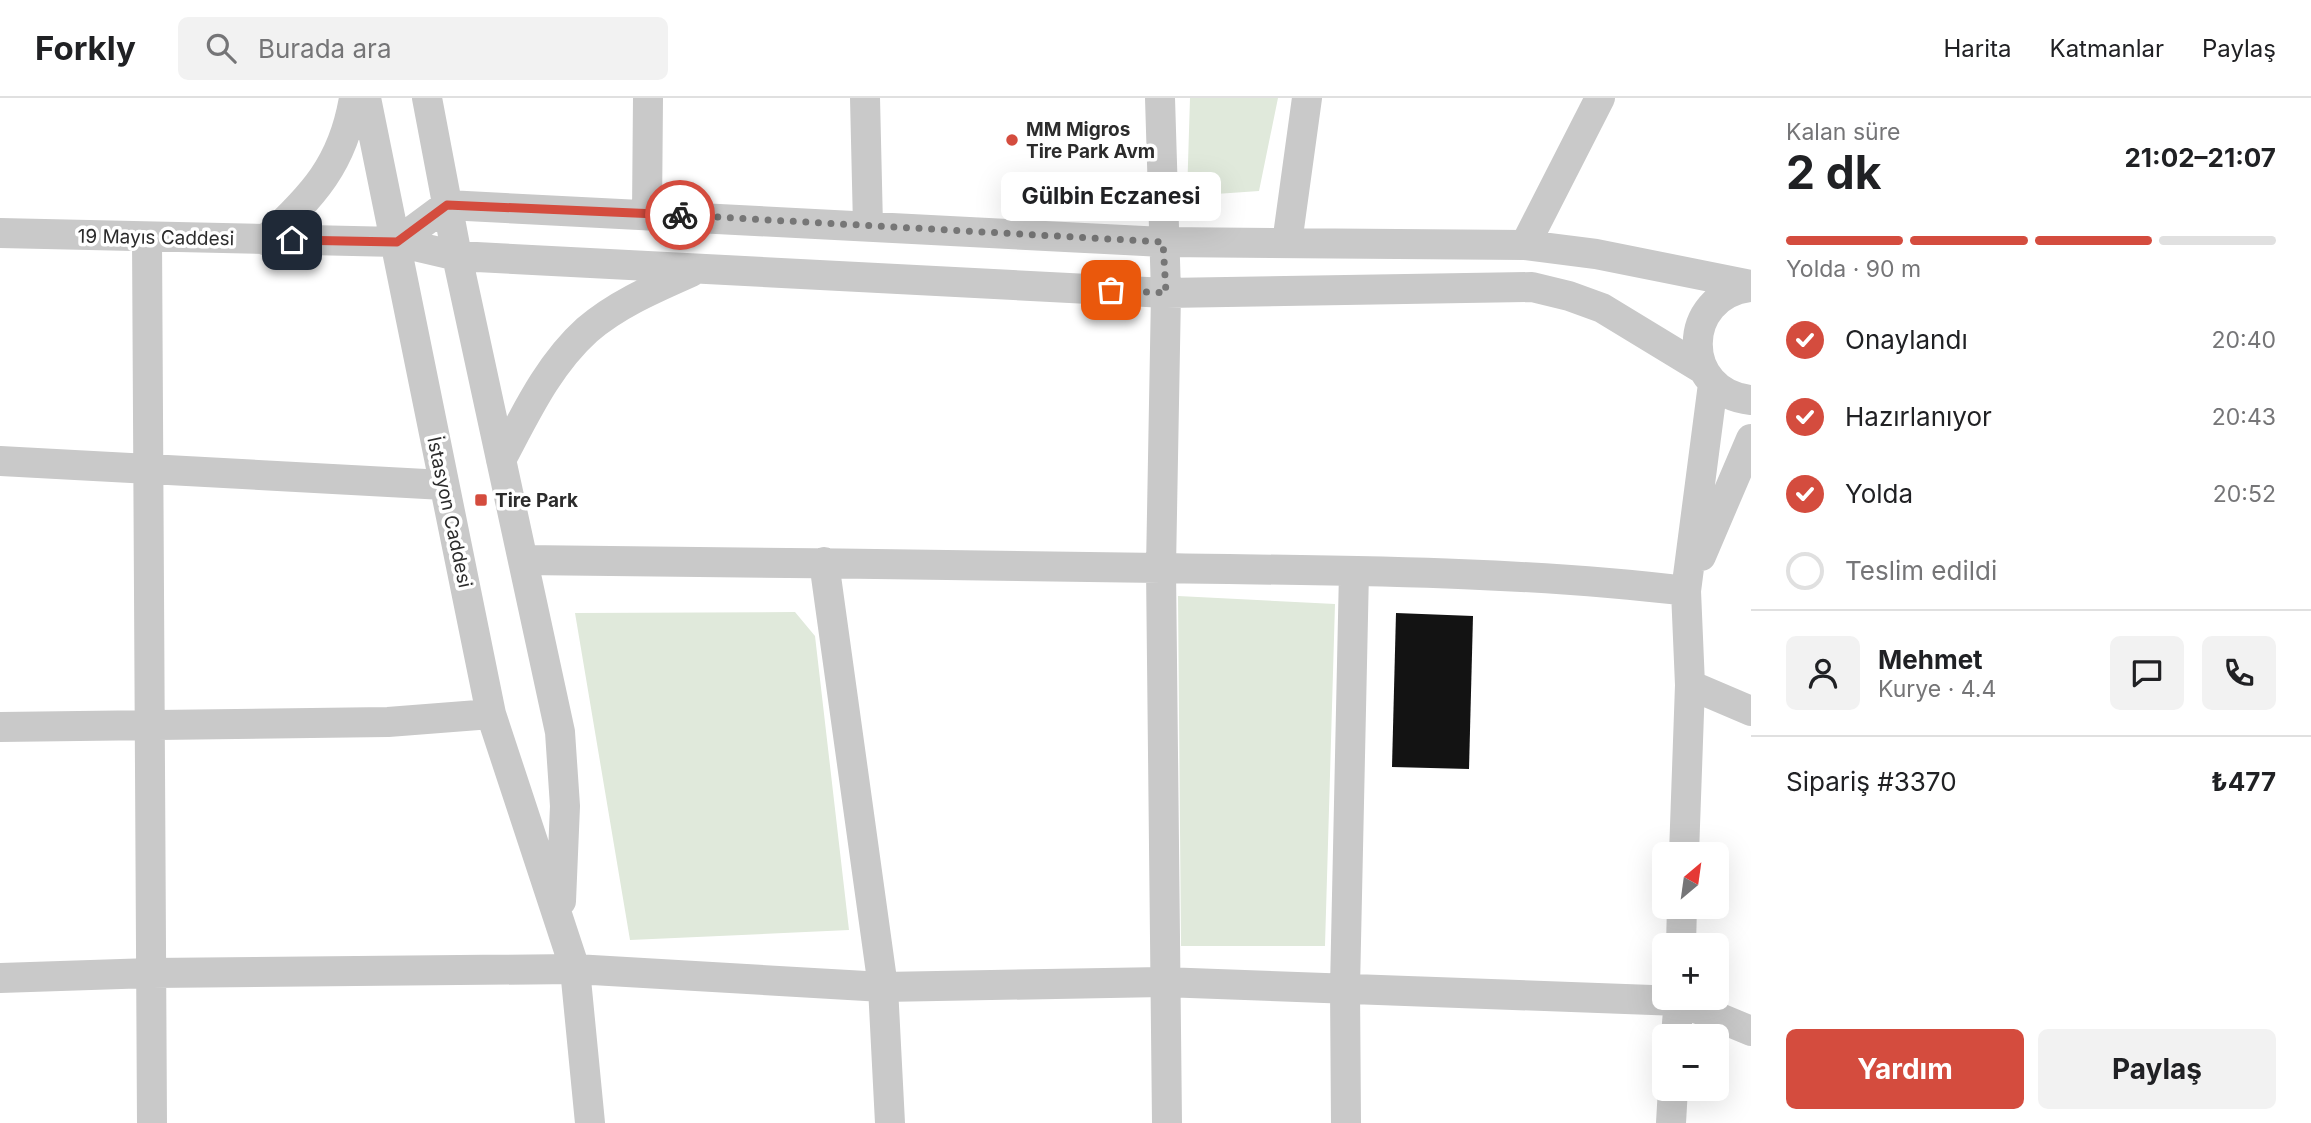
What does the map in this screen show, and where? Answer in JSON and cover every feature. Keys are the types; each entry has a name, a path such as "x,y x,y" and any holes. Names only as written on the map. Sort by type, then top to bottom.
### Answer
{"street":[{"path":"265,240 300,208 332,167 348,131 354,98"},
{"name":"İstasyon Caddesi","path":"366,98 491,714 561,919 575,969 590,1123"},
{"name":"İstasyon Caddesi","path":"427,98 457,256 560,732 565,806 561,919"},
{"path":"647,213 648,98"},
{"path":"865,98 867,226"},
{"path":"1160,98 1166,293 1161,568 1167,1123"},
{"path":"1287,243 1307,98"},
{"path":"1525,245 1600,98"},
{"path":"397,242 447,205 647,213 1163,242 1525,245 1596,254 1751,286"},
{"name":"19 Mayıs Caddesi","path":"0,233 397,242 457,256 1166,293 1532,288 1569,296 1602,308 1708,377 1730,395 1751,400"},
{"path":"147,238 152,1123"},
{"path":"501,460 547,376 587,330 644,293 696,269"},
{"path":"1684,842 1690,685 1686,592 1708,377 1698,354 1697,337 1702,320 1711,306 1724,295 1751,286"},
{"path":"1686,592 1751,439"},
{"path":"0,461 444,485"},
{"path":"523,560 1354,571 1609,582 1686,592"},
{"path":"824,562 883,987 890,1123"},
{"path":"1346,1123 1345,988 1354,571"},
{"path":"1690,685 1751,711"},
{"path":"0,727 388,722 491,714"},
{"path":"0,978 151,973 575,969 883,987 1164,982 1652,998"},
{"path":"1704,1010 1751,1031"},
{"path":"1671,1123 1672,1101"}],"shaded area":[{"path":"1190,98 1278,98 1259,191 1187,196"},
{"path":"1178,596 1335,604 1325,946 1181,946"},
{"path":"795,612 815,636 849,930 630,940 575,613"}],"building":[{"path":"1396,613 1473,616 1469,769 1392,767"}],"way so far":[{"path":"680,215 1163,242 1166,293 1111,290"}],"place":[{"name":"MM Migros Tire Park Avm","path":"1012,140"},
{"name":"Gülbin Eczanesi","path":"1111,290"},
{"name":"Tire Park","path":"481,500"}],"route":[{"path":"292,240 397,242 447,205 680,215"}]}
